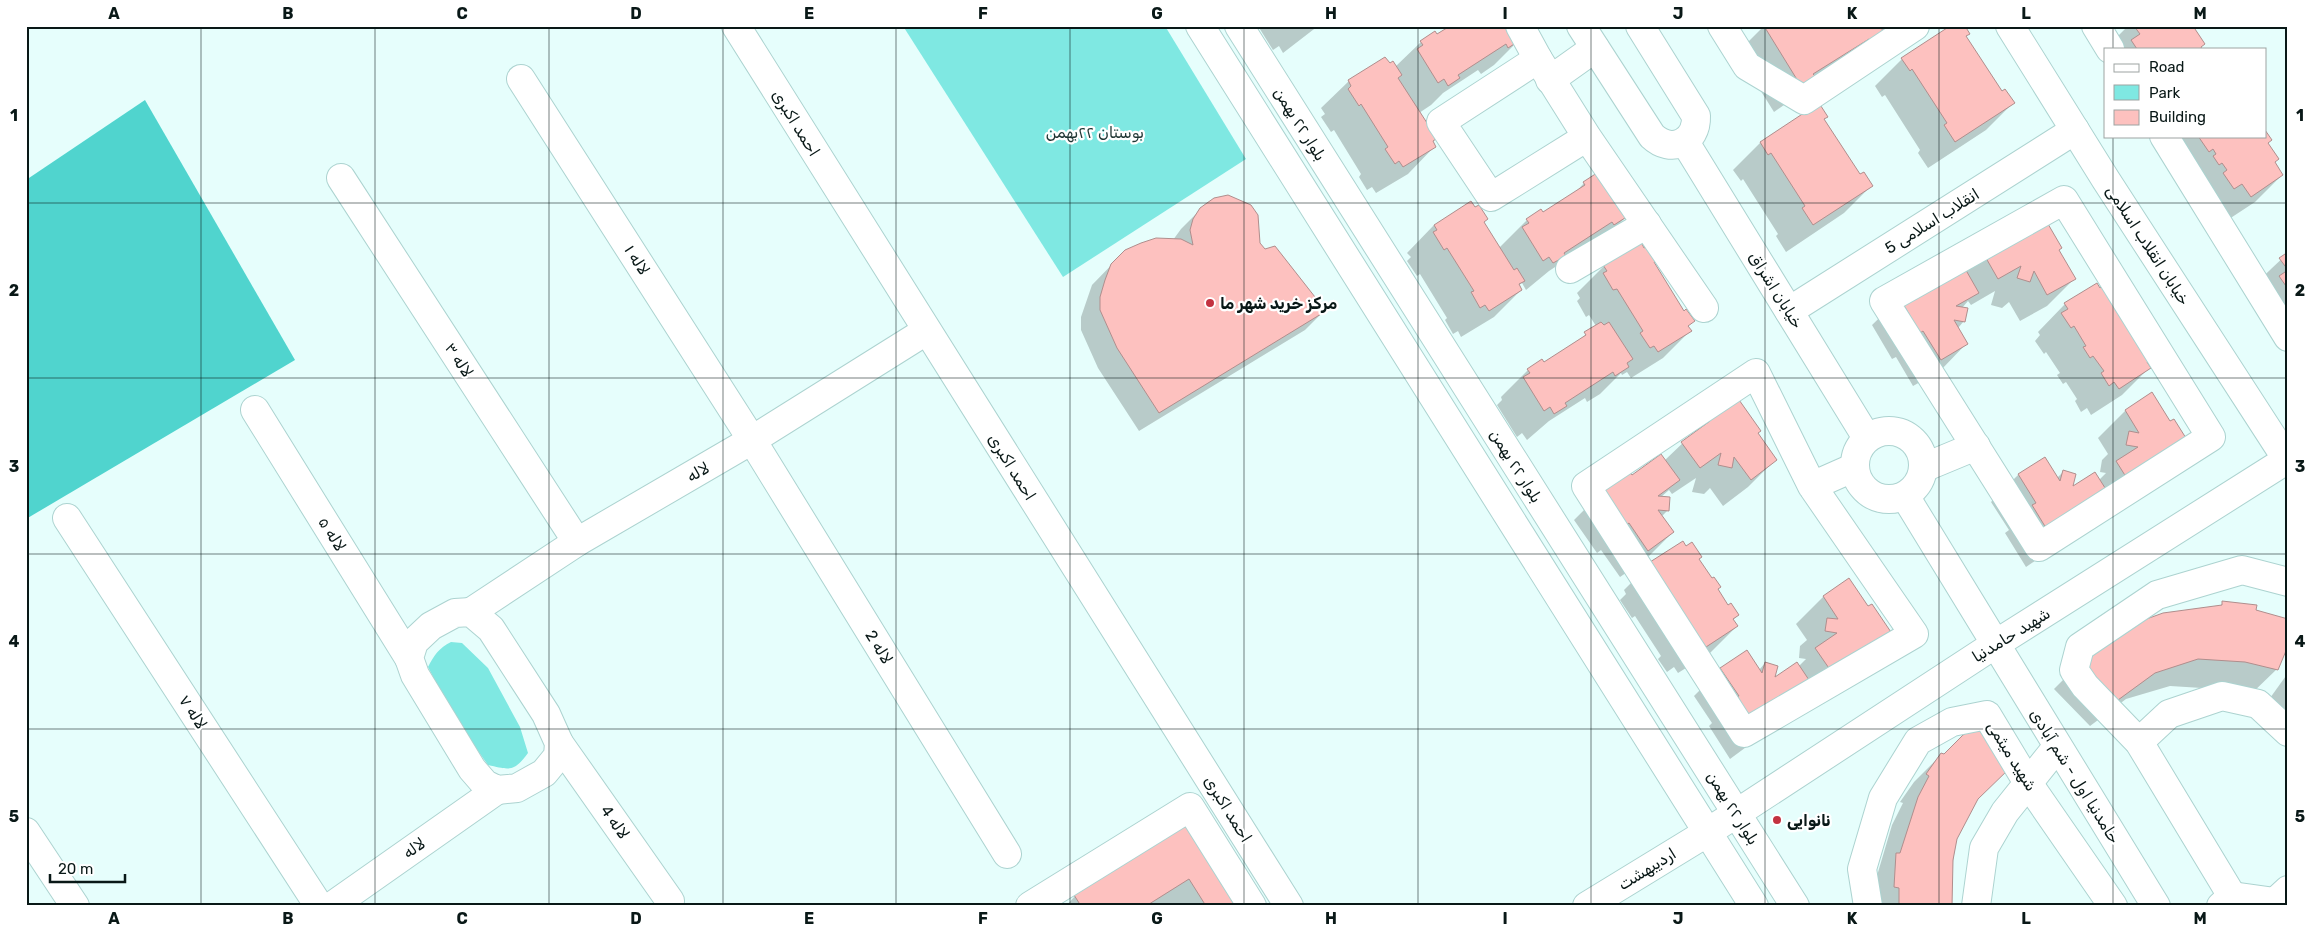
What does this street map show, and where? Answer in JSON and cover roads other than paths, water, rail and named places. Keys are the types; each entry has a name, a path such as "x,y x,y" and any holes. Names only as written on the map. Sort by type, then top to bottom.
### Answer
{"street":[{"name":"احمد اکبری","path":"736,26 1289,906"},
{"name":"بلوار ۲۲ بهمن","path":"1200,26 1754,906"},
{"name":"بلوار ۲۲ بهمن","path":"1239,26 1795,906"},
{"path":"1520,26 1544,70 1587,137 1704,308"},
{"path":"1587,137 1491,197 1441,122 1544,70 1588,37 1652,136 1665,145 1674,146 1685,142 1694,132 1696,124 1693,108 1640,26"},
{"path":"1722,26 1747,66 1804,100 1915,26"},
{"name":"خیابان انقلاب اسلامی","path":"2010,26 2287,460"},
{"path":"2096,26 2109,48"},
{"name":"لاله ۱","path":"521,79 752,440"},
{"name":"انقلاب اسلامی 5","path":"1790,311 2075,130"},
{"path":"2165,138 2288,337"},
{"name":"خیابان اشراق","path":"1685,142 1867,438"},
{"name":"لاله ۳","path":"341,178 577,542"},
{"path":"2064,200 2211,437 2039,546 1976,446 1884,301 2064,200"},
{"path":"1570,269 1647,224"},
{"name":"لاله","path":"471,612 577,542 752,440 926,331"},
{"path":"1756,372 1812,486 1914,634 1744,733 1586,486 1756,372"},
{"name":"لاله ۵","path":"255,410 409,658 414,675 472,769 485,784 497,790"},
{"path":"1888,430 1900,432 1910,437 1922,457 1923,468 1920,479 1905,496 1894,499 1872,495 1863,488 1855,467 1860,446 1867,438 1877,432 1888,430"},
{"name":"لاله 2","path":"752,440 1007,854"},
{"path":"1923,468 1976,446"},
{"name":"شهید حامدنیا","path":"1708,832 1994,644 2287,460"},
{"path":"1812,486 1855,467"},
{"path":"1905,496 1994,644"},
{"name":"لاله ۷","path":"68,518 319,906"},
{"path":"2288,582 2242,570 2157,595 2080,647 2074,670 2084,686 2139,742 2227,901 2275,902 2288,890"},
{"path":"409,658 414,642 431,626 456,613 471,612"},
{"name":"لاله 4","path":"471,612 491,628 546,714 559,743 670,901"},
{"name":"حامدنیا اول - شم آبادی","path":"1994,644 2156,906"},
{"path":"2139,742 2169,714 2222,696 2258,704 2288,732"},
{"name":"شهید میثمی","path":"1868,906 1862,869 1883,798 1918,741 1952,722 1987,715 2028,783 2113,906"},
{"path":"497,790 517,788 544,773 558,756 559,743"},
{"path":"1976,906 1984,848 2005,812 2057,747"},
{"name":"لاله","path":"332,906 497,790"},
{"path":"1030,906 1190,807 1252,906"},
{"path":"26,832 75,906"},
{"name":"اردیبهشت","path":"1587,906 1708,832"}],"place":[{"name":"مرکز خرید شهر ما","path":"1210,303"},
{"name":"نانوایی","path":"1777,820"}],"park label":[{"name":"بوستان ۲۲بهمن","path":"1095,132"}]}
